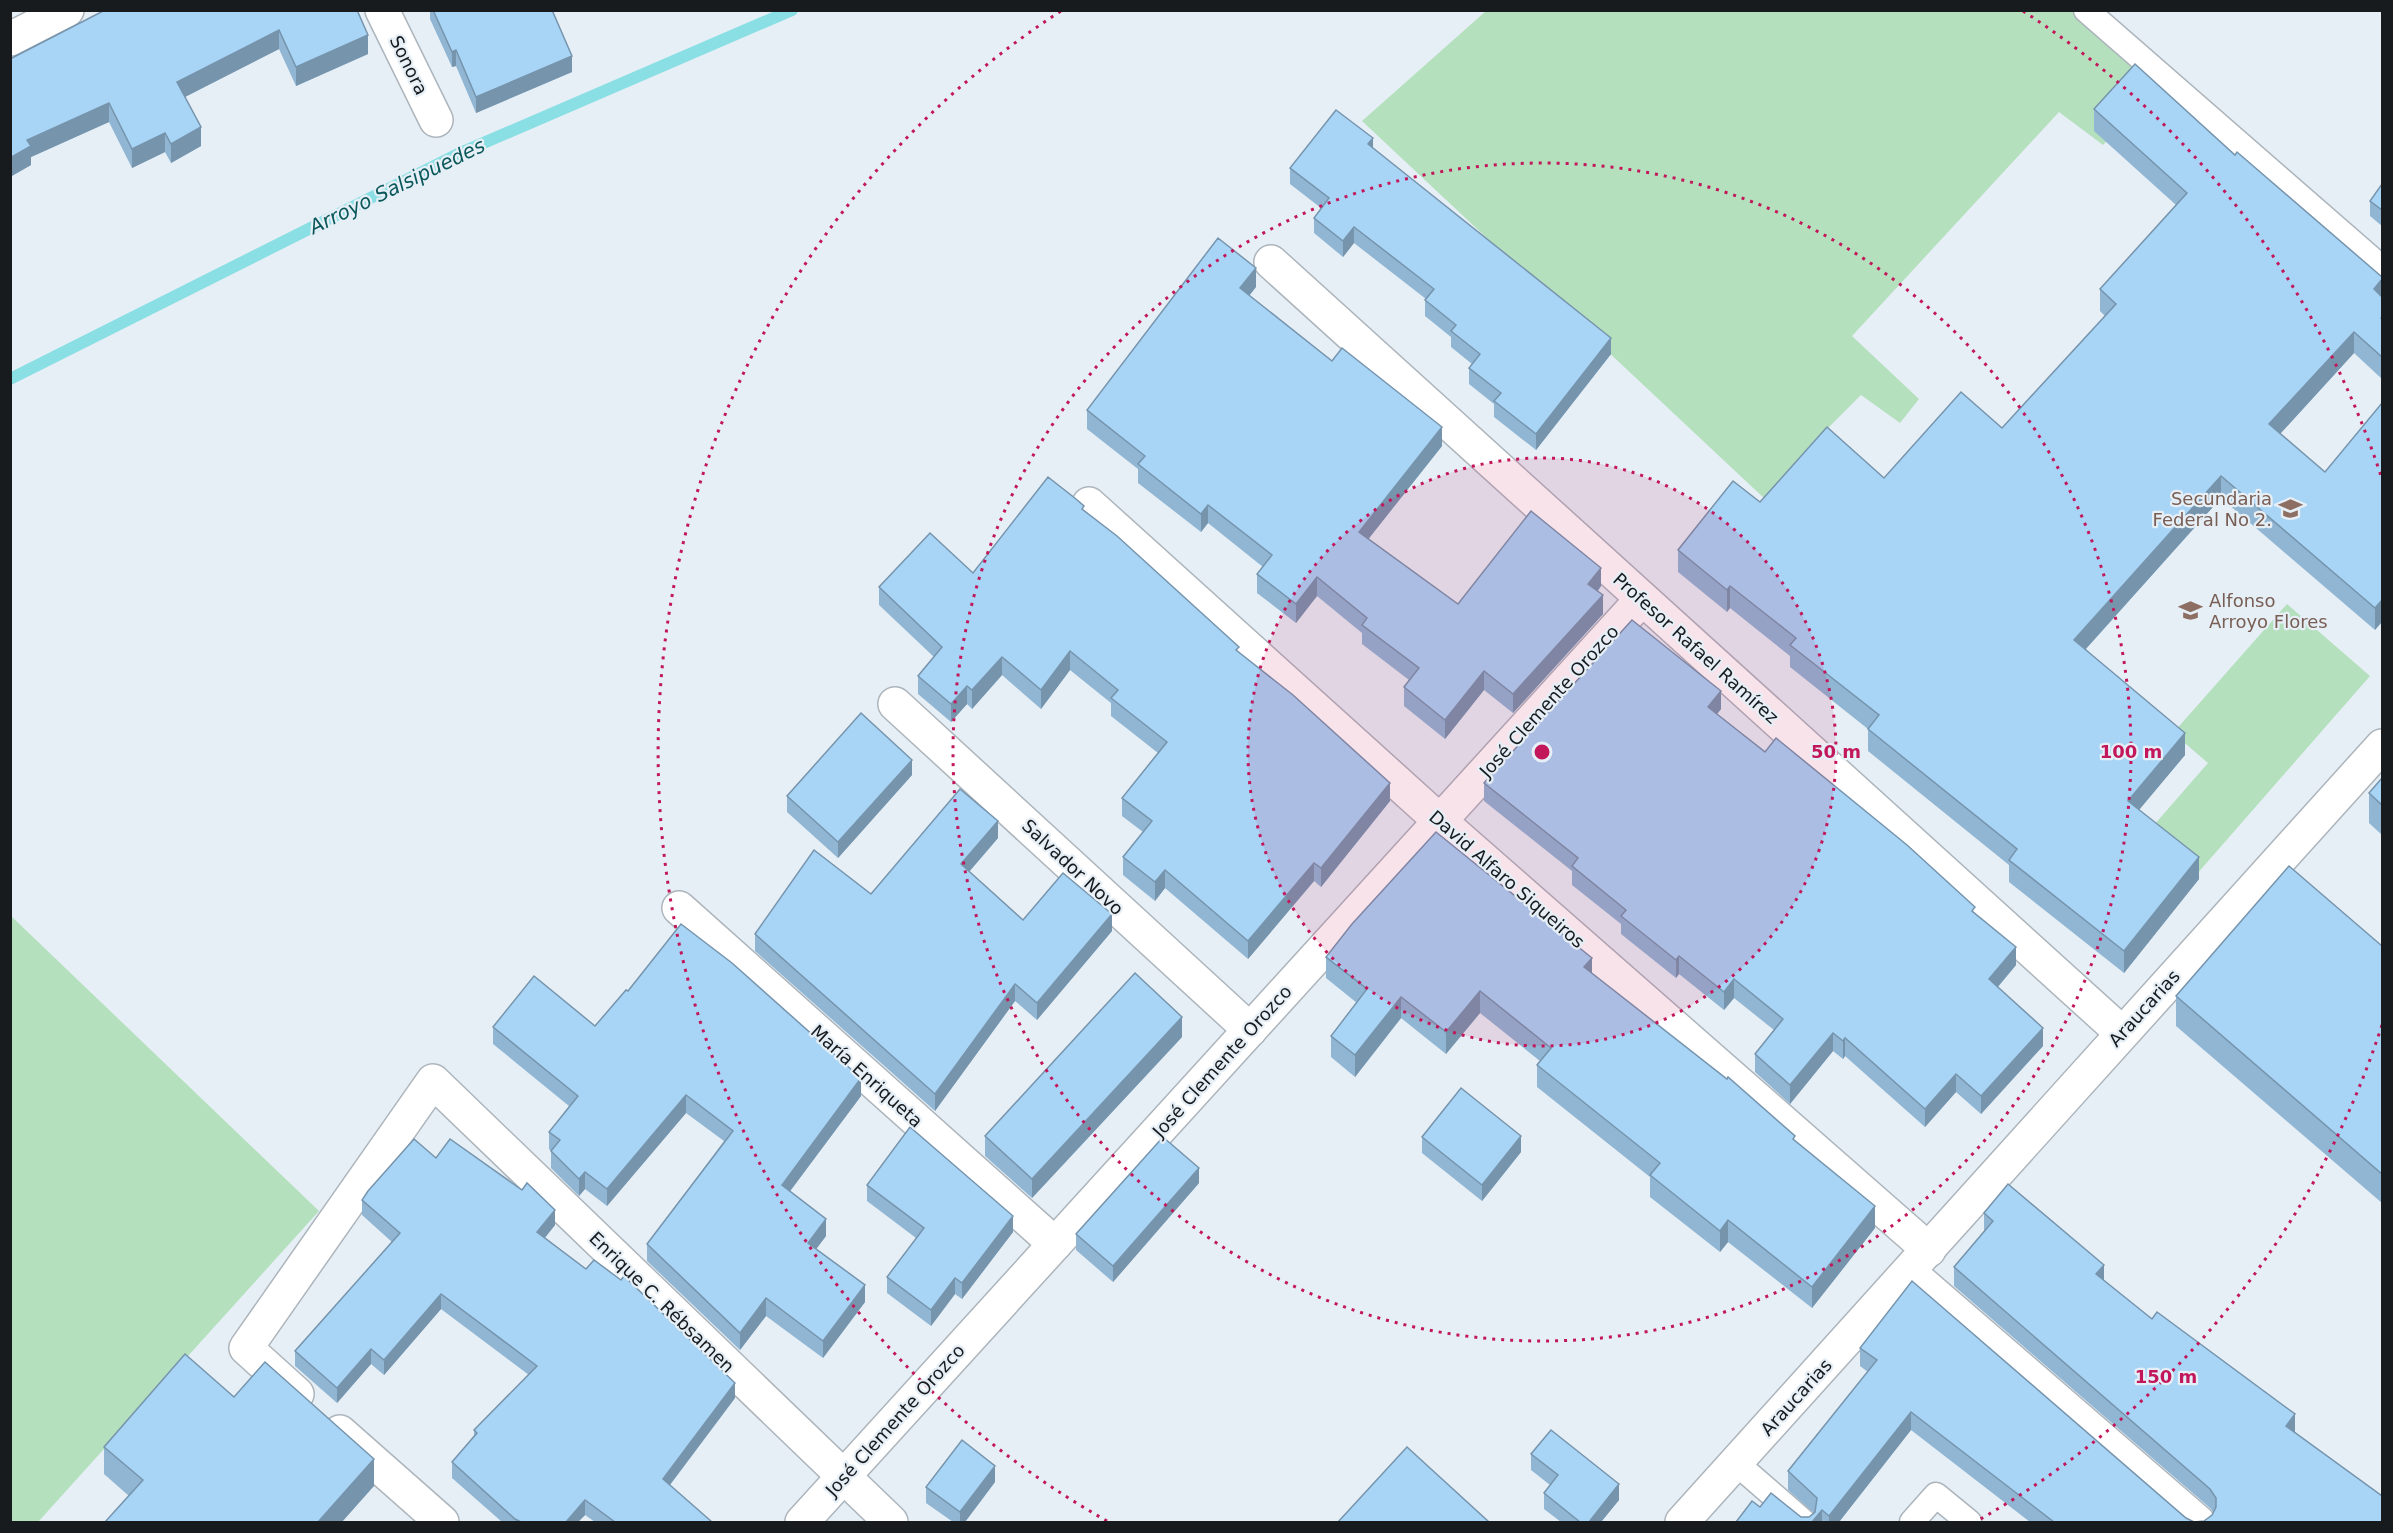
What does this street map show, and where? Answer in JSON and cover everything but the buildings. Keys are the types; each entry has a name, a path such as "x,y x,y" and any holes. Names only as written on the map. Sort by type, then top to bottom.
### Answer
{"street":[{"path":"10,39 67,10"},
{"name":"Sonora","path":"382,10 436,120"},
{"name":"Profesor Rafael Ramírez","path":"1270,262 2122,1033"},
{"name":"David Alfaro Siqueiros","path":"1089,504 1440,821 1919,1261"},
{"name":"José Clemente Orozco","path":"802,1522 1642,599"},
{"name":"Salvador Novo","path":"895,704 1250,1030"},
{"name":"Araucarias","path":"1682,1522 2382,746"},
{"name":"María Enriqueta","path":"679,908 1055,1244"},
{"name":"Enrique C. Rébsamen","path":"442,1522 246,1348 434,1081 891,1522"},
{"path":"1919,1261 2198,1522"}],"lane":[{"path":"2086,10 2382,268"},
{"path":"1736,1463 1804,1522"},
{"path":"1912,1522 1936,1495 1970,1522"}],"green space":[{"path":"2079,10 2253,162 2143,102 2103,145 2059,112 1852,336 1919,399 1900,423 1861,395 1824,432 1766,500 1362,121 1486,11"},
{"path":"2287,604 2370,676 2196,875 2147,833 2208,763 2173,733"},
{"path":"10,915 319,1211 38,1522 10,1522"}],"waterway":[{"name":"Arroyo Salsipuedes","path":"10,379 458,154 792,10"}],"place":[{"name":"Secundaria Federal No 2.","path":"2290,508"},
{"name":"Alfonso Arroyo Flores","path":"2191,610"}]}
